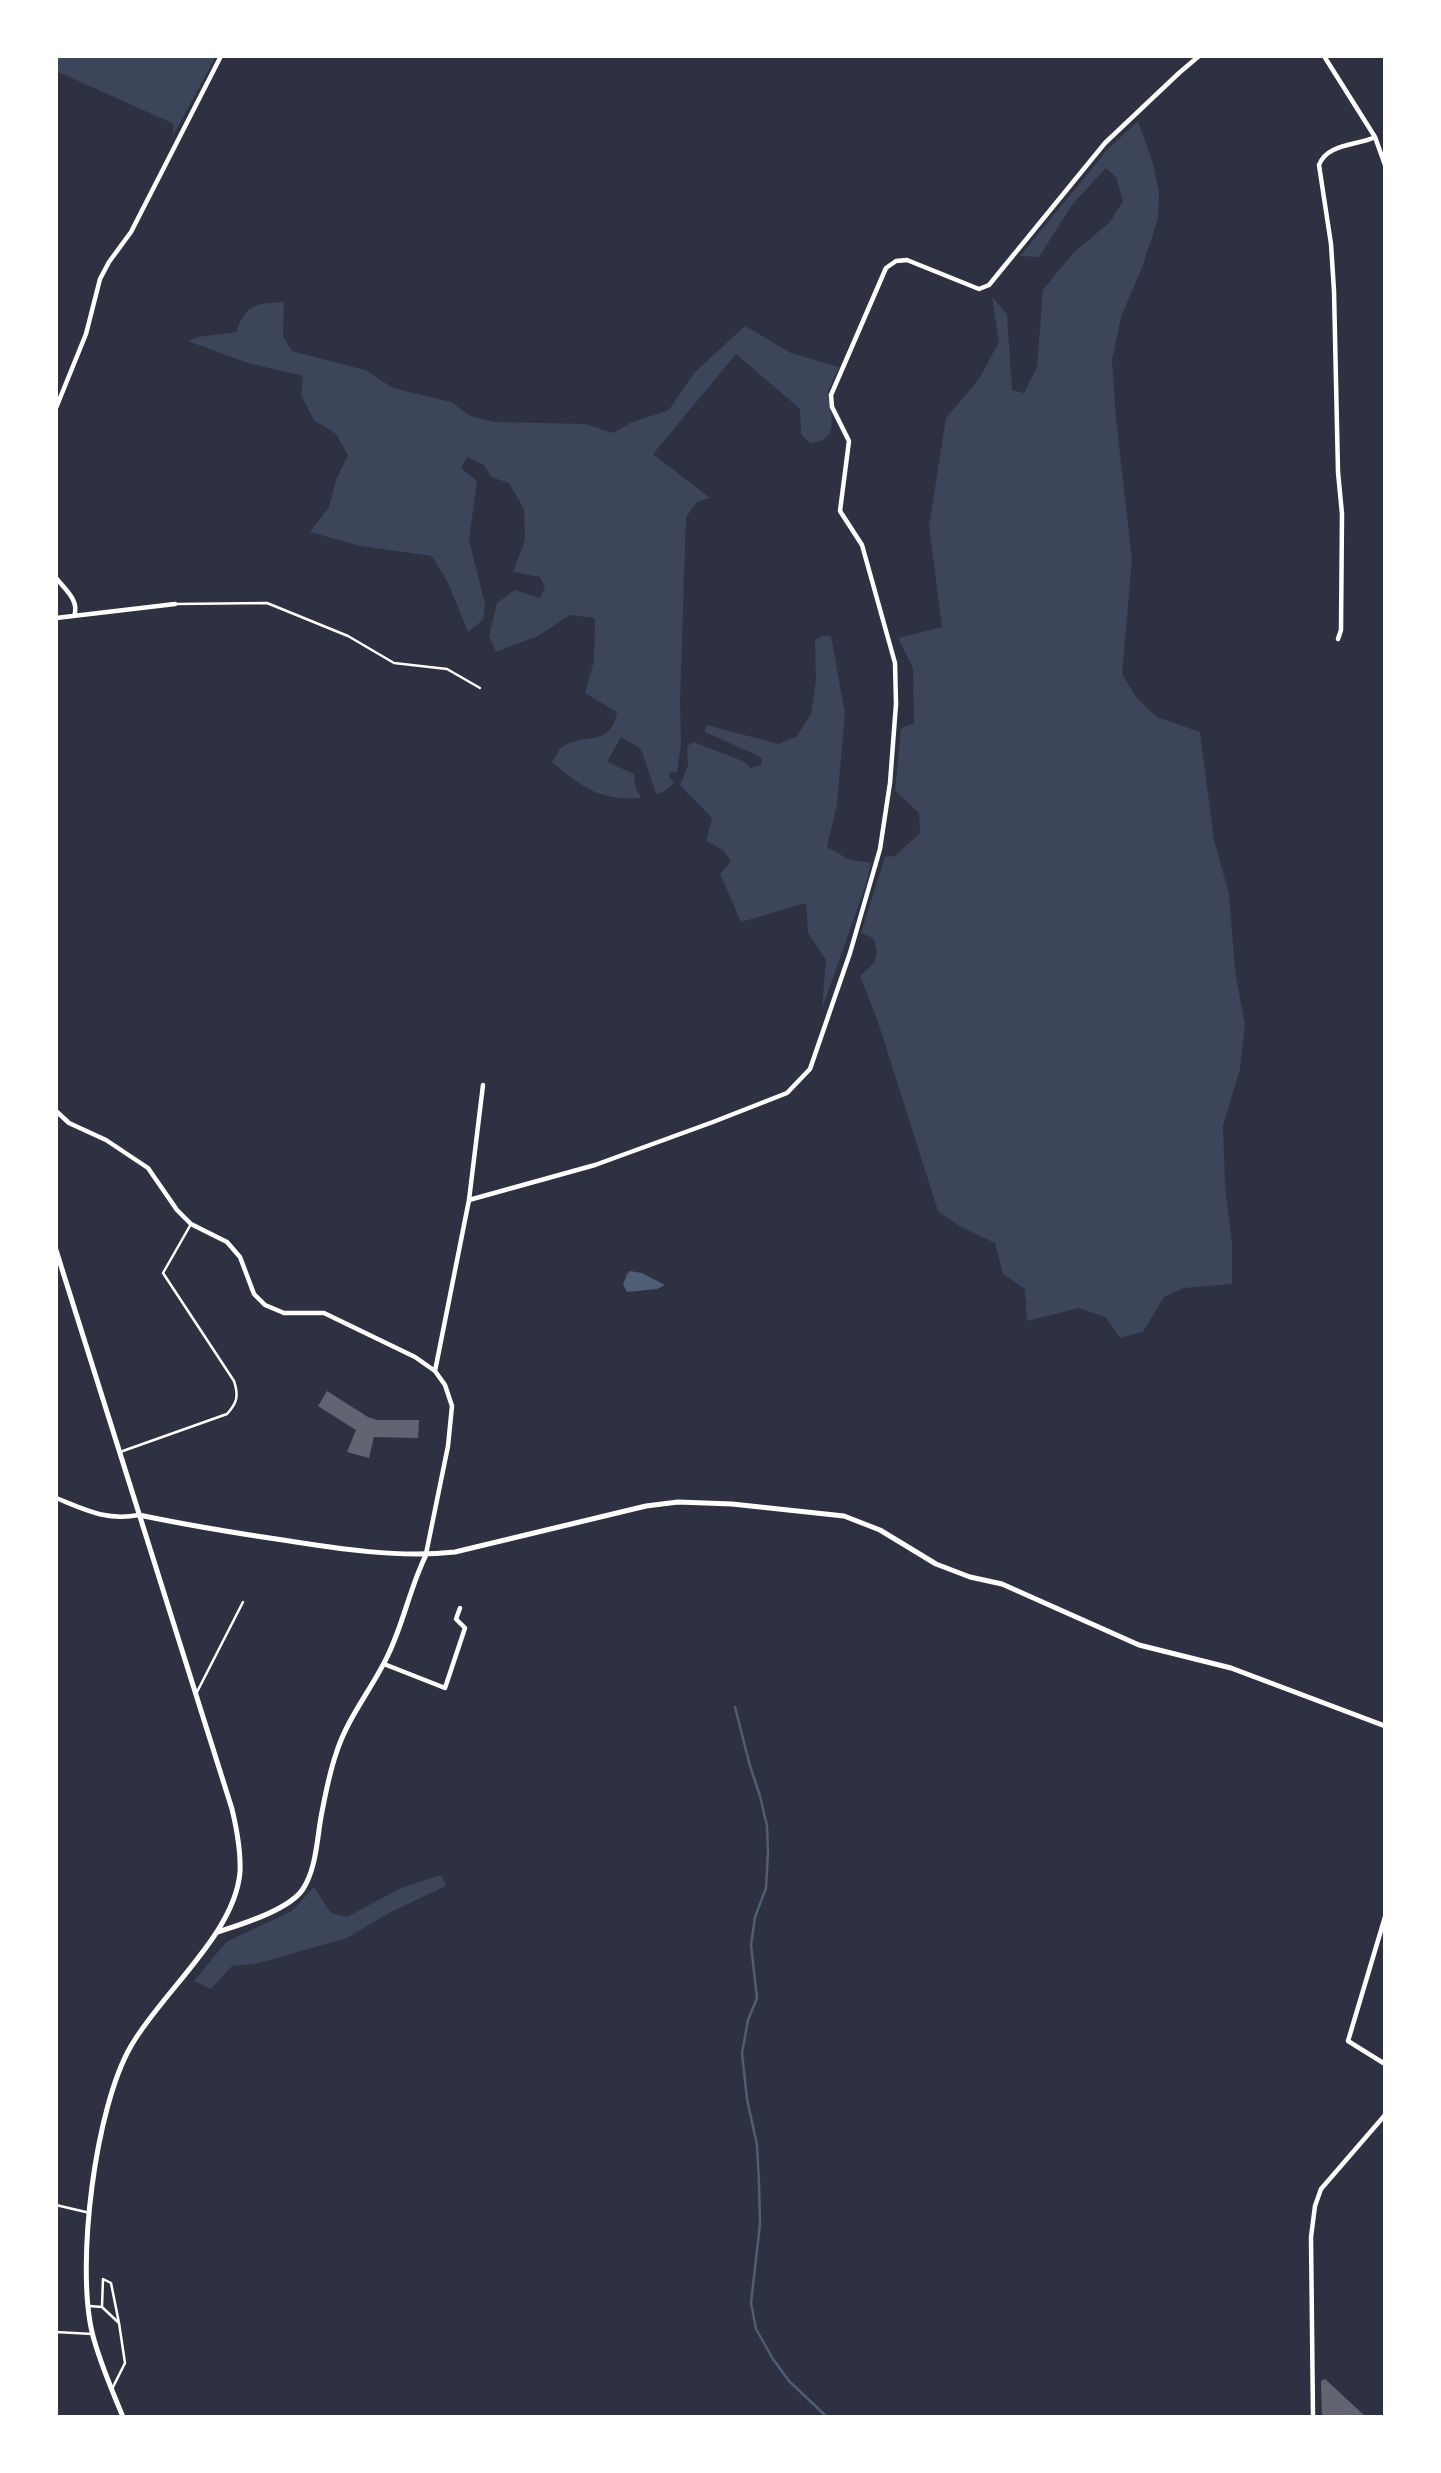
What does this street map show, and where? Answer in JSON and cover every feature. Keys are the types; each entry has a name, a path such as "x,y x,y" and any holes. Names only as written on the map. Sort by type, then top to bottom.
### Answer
{"street":[{"path":"56,408 86,334 100,279 131,232 221,56"},
{"path":"469,1200 595,1165 713,1122 787,1093 810,1069 850,953 880,849 890,783 896,704 895,663 862,545 840,510 849,441 832,407 831,395 886,268 897,261 907,260 979,289 989,285 1105,143 1199,56"},
{"path":"1324,56 1375,137 1385,165"},
{"path":"1338,639 1341,630 1342,514 1338,472 1334,291 1331,244 1319,165 1328,152 1375,137"},
{"path":"56,578 75,604 73,617"},
{"path":"56,618 175,604"},
{"path":"435,1371 469,1200 483,1085"},
{"path":"56,1111 69,1123 106,1140 148,1168 177,1210 191,1224 227,1242 240,1256 254,1294 265,1305 284,1312 324,1312 415,1357 435,1371 445,1385 452,1406 448,1446 426,1555 384,1664 339,1743 326,1789 315,1856 308,1880 301,1892 278,1908 218,1932"},
{"path":"56,1250 232,1809 240,1843 240,1874 233,1900 218,1932 130,2047 110,2096 97,2150 90,2213 87,2306 92,2334 123,2417"},
{"path":"56,1498 102,1516 139,1516 343,1550 426,1555 455,1552 646,1506 678,1502 732,1504 844,1516 880,1530 936,1564 970,1577 1002,1584 1139,1645 1231,1668 1385,1726"},
{"path":"384,1664 445,1688 465,1628 456,1619 460,1608"},
{"path":"1385,1916 1348,2041 1385,2064"},
{"path":"1313,2417 1311,2236 1314,2206 1321,2189 1385,2115"}],"lane":[{"path":"175,604 267,603 348,636 394,663 447,669 480,688"},
{"path":"120,1452 226,1414 236,1404 238,1393 234,1381 163,1273 191,1224"},
{"path":"195,1696 243,1602"},
{"path":"56,2205 90,2213"},
{"path":"102,2307 103,2279 111,2283 125,2363 112,2389"},
{"path":"87,2306 102,2307 119,2323"},
{"path":"57,2331 92,2334"}],"shaded area":[{"path":"56,56 216,56 172,138 174,124 56,71"},
{"path":"1138,121 1153,163 1159,193 1158,219 1141,270 1121,317 1112,360 1132,560 1122,674 1136,697 1157,717 1200,732 1214,840 1229,894 1235,970 1245,1026 1240,1069 1223,1126 1225,1185 1232,1245 1232,1284 1184,1288 1164,1297 1143,1332 1120,1338 1105,1317 1079,1308 1027,1321 1025,1289 1003,1274 995,1243 959,1226 938,1211 878,1022 860,976 875,960 873,938 861,933 885,857 895,856 920,833 919,813 895,791 901,728 914,723 913,668 898,638 942,627 929,526 946,418 979,379 999,342 992,297 1007,314 1012,390 1024,393 1037,367 1043,290 1073,253 1110,222 1123,201 1116,177 1106,168 1072,205 1039,257 1020,256 1108,149"},
{"path":"284,302 283,336 292,351 365,370 393,388 451,402 470,416 495,422 586,424 613,433 630,423 669,410 694,373 745,326 791,353 839,367 828,391 832,423 830,434 821,441 810,443 801,434 800,409 736,354 653,454 710,498 697,502 686,517 681,744 677,773 671,772 669,776 674,783 665,791 656,794 641,749 621,737 607,762 634,774 641,798 613,797 592,791 552,762 561,748 579,740 603,735 614,723 617,712 585,693 594,661 595,618 570,615 538,636 496,652 489,636 497,603 515,590 540,598 545,587 540,577 513,572 525,540 524,509 509,483 491,477 484,465 467,457 461,468 477,481 469,540 485,604 483,620 468,632 448,583 432,556 360,546 310,532 329,507 336,480 348,455 336,434 314,420 301,395 303,376 248,363 188,341 236,332 248,310 265,303"},
{"path":"821,636 831,636 845,713 837,804 827,847 848,859 871,863 822,1009 826,960 808,933 806,903 741,922 720,874 731,861 723,850 706,841 712,818 680,785 688,765 687,746 694,742 745,762 751,768 761,765 762,759 756,755 705,732 706,725 779,744 797,736 811,714 816,681 815,640"},
{"path":"630,1271 642,1273 665,1285 657,1289 627,1292 623,1285"},
{"path":"441,1875 446,1886 391,1912 347,1938 259,1963 232,1966 211,1989 194,1981 226,1942 292,1911 314,1887 331,1913 347,1917 401,1888"}],"building":[{"path":"327,1391 377,1420 419,1420 418,1438 374,1437 369,1458 347,1452 356,1430 318,1406"},
{"path":"1325,2379 1366,2417 1322,2417 1321,2381"}],"waterway":[{"path":"735,1707 767,1826 768,1852 766,1888 755,1917 751,1945 757,1998 748,2020 742,2053 747,2099 757,2145 759,2183 760,2224 751,2303 756,2329 773,2359 789,2381 827,2417"}]}
